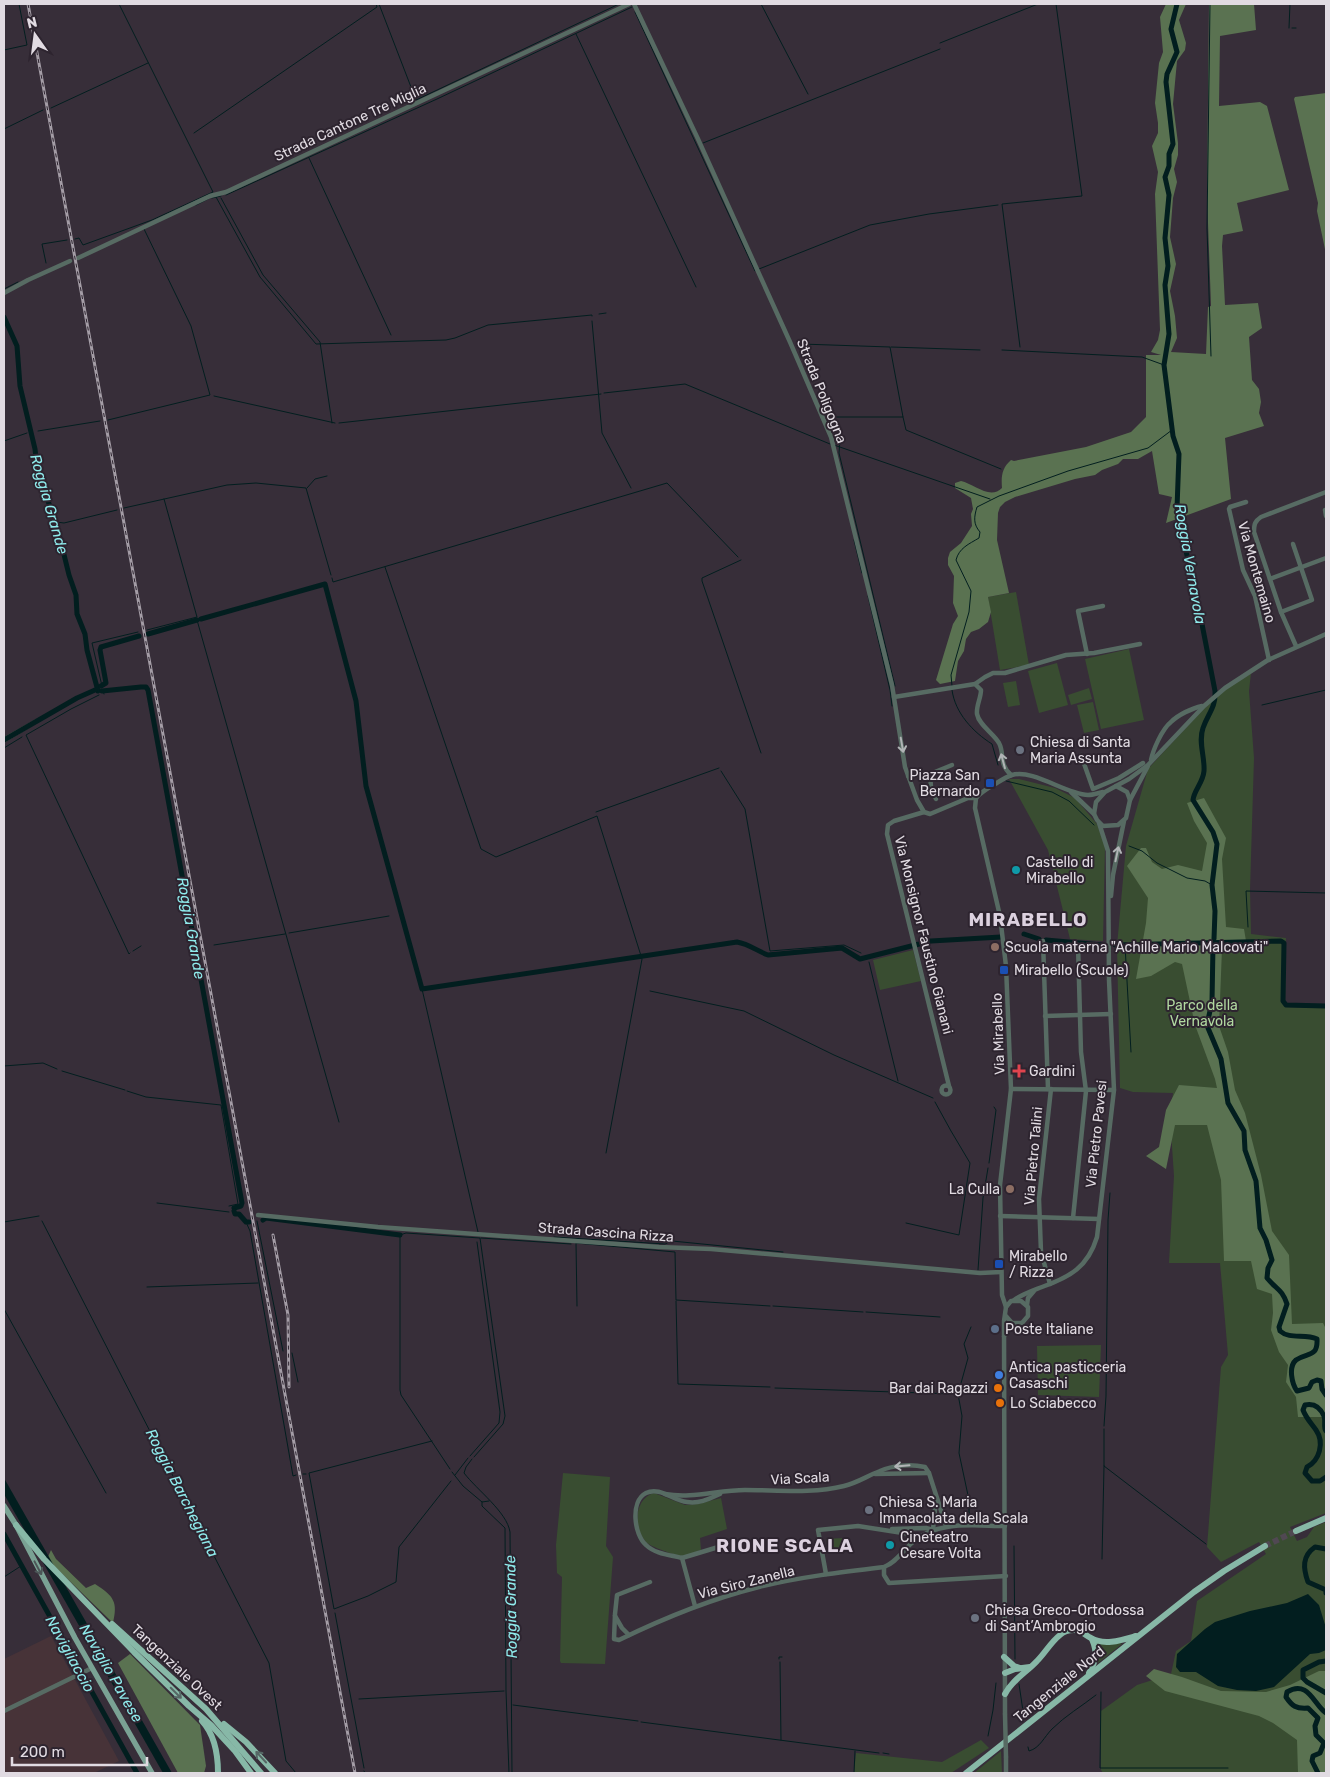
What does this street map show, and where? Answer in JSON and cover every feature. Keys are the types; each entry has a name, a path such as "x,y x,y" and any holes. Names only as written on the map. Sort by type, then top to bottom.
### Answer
{"highway":[{"path":"1296,1531 1326,1518"},
{"name":"Tangenziale Ovest","path":"16,1525 70,1586 190,1706 212,1724 236,1751 251,1773"},
{"name":"Tangenziale Nord","path":"966,1773 1224,1570 1265,1546"},
{"name":"Tangenziale Ovest","path":"70,1586 206,1709 260,1773"},
{"path":"1005,1694 1010,1684 1021,1672 1031,1666 1057,1637 1064,1632 1074,1630 1084,1633 1092,1639 1104,1642 1119,1641 1139,1635"},
{"path":"1086,1678 1096,1662 1096,1650 1092,1639"},
{"path":"1004,1657 1021,1672"},
{"path":"1005,1673 1014,1669 1021,1672"},
{"path":"190,1706 208,1726 216,1752 218,1773"},
{"path":"206,1709 246,1742 275,1773"}],"main road":[{"path":"4,1506 16,1525 90,1669 152,1773"}],"street":[{"name":"Strada Cantone Tre Miglia","path":"78,258 210,196 226,192 630,4"},
{"name":"Strada Poligogna","path":"634,4 698,139 831,437 894,697 908,776 917,800 924,812"},
{"path":"4,293 70,261"},
{"path":"1296,646 1280,612 1254,532 1255,522 1279,510 1326,492"},
{"name":"Via Montemaino","path":"1246,502 1230,506 1229,509 1242,570 1256,596 1269,660"},
{"path":"1280,612 1312,600 1293,544"},
{"path":"1270,579 1326,558"},
{"path":"1087,654 1078,611 1103,606"},
{"path":"924,812 930,814 968,798 976,798 1011,775 1024,775 1048,781 1070,791 1088,795 1104,792 1116,786 1147,764 1217,694 1269,660 1296,646 1326,634"},
{"path":"894,697 975,684 993,673 1005,673 1066,655 1087,654 1140,644"},
{"path":"985,677 977,714 981,722 1000,744 1001,759 1006,771 1011,775"},
{"path":"975,684 982,690"},
{"path":"1070,791 1094,814 1103,826 1113,827 1124,821 1130,800 1159,739 1170,722 1194,708 1204,706"},
{"path":"1082,755 1093,789 1147,764"},
{"path":"908,776 930,774 952,765"},
{"path":"930,774 931,786 936,799"},
{"path":"1107,784 1110,789"},
{"path":"1116,786 1127,792 1130,800"},
{"path":"1094,814 1096,802 1104,792"},
{"name":"Via Mirabello","path":"976,798 975,808 991,873 1004,940 1011,1089 1000,1185 1002,1295 1006,1307"},
{"name":"Via Monsignor Faustino Gianani","path":"924,812 894,820 888,825 887,834 950,1086"},
{"name":"Via Pietro Pavesi","path":"1109,920 1113,875 1124,821"},
{"name":"Via Pietro Pavesi","path":"1013,1301 1079,1269 1092,1253 1096,1242 1114,1090 1108,852 1099,823"},
{"name":"Via Pietro Talini","path":"1043,941 1045,1016 1050,1089 1039,1199 1039,1217 1041,1252 1050,1284"},
{"path":"1073,1218 1086,1090 1084,1087 1081,1052 1078,945"},
{"path":"1045,1016 1111,1014"},
{"path":"1011,1089 1114,1090"},
{"name":"Strada Cascina Rizza","path":"259,1215 378,1227 719,1250 980,1273 1001,1272"},
{"path":"1000,1216 1099,1219"},
{"name":"Via Mirabello","path":"1002,1284 1005,1294 1013,1301"},
{"path":"1027,1305 1030,1295 1038,1289"},
{"path":"1005,1315 1009,1322 1014,1324 1022,1323 1027,1319 1029,1311 1027,1305 1021,1300 1013,1301 1006,1307 1005,1315 1006,1576 1004,1657 1006,1773"},
{"path":"1004,1338 1014,1324"},
{"name":"Via Scala","path":"682,1558 660,1553 646,1546 639,1537 635,1520 640,1498 646,1493 661,1491 665,1494 679,1496 745,1490 796,1492 843,1486 861,1481 873,1474 889,1468 909,1466 925,1467 929,1474 873,1474"},
{"path":"929,1474 946,1526"},
{"path":"933,1530 936,1495"},
{"path":"826,1574 818,1530 858,1526 922,1536"},
{"path":"1005,1526 946,1526 933,1530 913,1541 892,1564 884,1567 884,1575 889,1583 1006,1576"},
{"path":"881,1529 914,1528 933,1530"},
{"path":"695,1606 682,1558 725,1545"},
{"name":"Via Siro Zanella","path":"629,1635 695,1606 759,1587 826,1574 884,1567"},
{"path":"614,1614 622,1628 629,1635 619,1640 614,1639 614,1614 617,1595 650,1582"},
{"path":"4,1711 90,1669"}],"shaded area":[{"path":"51,1636 119,1761 94,1773 4,1773 4,1659"}],"green space":[{"path":"1166,4 1186,4 1179,20 1186,43 1185,50 1177,61 1173,104 1178,155 1174,169 1177,182 1173,198 1170,237 1176,264 1170,291 1177,338 1171,352 1206,354 1208,307 1211,306 1207,195 1209,4 1254,4 1256,30 1220,36 1219,106 1260,102 1267,106 1289,190 1237,203 1243,231 1223,235 1222,246 1225,305 1258,303 1262,328 1249,337 1252,380 1259,389 1261,402 1259,413 1264,426 1225,438 1231,499 1166,523 1172,497 1159,494 1152,451 1138,459 1123,459 1118,464 1095,475 1015,497 1005,502 1000,507 998,513 997,540 1009,593 988,597 991,612 988,622 971,632 966,639 964,651 958,661 955,681 940,684 936,680 953,624 958,616 953,603 954,576 948,565 948,558 950,552 961,543 972,526 971,514 973,509 971,498 955,488 955,483 961,481 987,492 997,491 1002,488 1003,472 1011,460 1086,447 1131,432 1146,417 1146,355 1161,355 1151,352 1158,340 1160,330 1155,194 1158,172 1152,146 1158,133 1155,103 1159,63 1163,52 1160,17"},
{"path":"1326,93 1326,254 1317,211 1318,203 1294,99 1295,97"},
{"path":"1016,592 1029,665 1000,670 988,597"},
{"path":"1129,649 1144,720 1101,729 1085,659"},
{"path":"1057,663 1068,705 1039,713 1028,671"},
{"name":"Parco della Vernavola","path":"1251,673 1249,691 1254,758 1250,890 1251,934 1286,938 1285,1007 1326,1008 1326,1513 1290,1527 1297,1541 1307,1537 1314,1527 1326,1522 1326,1773 1103,1773 1101,1770 1101,1711 1137,1685 1171,1674 1176,1651 1191,1641 1197,1601 1266,1554 1259,1542 1221,1562 1207,1547 1221,1367 1228,1355 1220,1263 1169,1263 1174,1176 1170,1117 1173,1093 1133,1092 1120,1088 1117,946 1126,846 1148,769 1206,706 1227,688"},
{"path":"1016,681 1020,705 1008,707 1003,683"},
{"path":"1089,688 1092,699 1071,705 1068,695"},
{"path":"1093,702 1099,730 1084,733 1077,705"},
{"path":"36,719 34,725 4,743 4,737"},
{"path":"1009,779 1019,779 1055,788 1075,798 1097,824 1105,846 1103,941 1070,939 1048,850"},
{"path":"1204,798 1226,838 1222,859 1226,927 1244,929 1247,947 1222,949 1219,1026 1228,1052 1235,1090 1245,1113 1261,1175 1272,1231 1289,1255 1292,1324 1323,1323 1326,1329 1326,1417 1298,1417 1296,1397 1286,1382 1288,1365 1279,1352 1271,1330 1273,1313 1272,1294 1257,1289 1251,1261 1224,1261 1221,1180 1207,1125 1175,1125 1166,1169 1146,1156 1159,1147 1166,1110 1179,1085 1217,1088 1195,1025 1182,964 1175,962 1151,976 1136,979 1146,923 1148,898 1127,866 1141,848 1146,848 1152,862 1162,869 1178,865 1202,871 1207,843 1194,821 1187,803"},
{"path":"913,950 921,981 880,990 873,960"},
{"path":"1101,1345 1099,1397 1038,1395 1037,1346"},
{"path":"563,1473 610,1477 606,1546 613,1557 605,1664 561,1663 560,1661 562,1577 557,1573 556,1545"},
{"path":"654,1493 685,1505 721,1498 727,1529 700,1538 701,1550 682,1556 652,1546 642,1536 639,1529 638,1515 642,1501"},
{"path":"844,1538 845,1548 828,1550 826,1539"},
{"path":"51,1550 56,1559 86,1588 95,1584 107,1592 115,1605 113,1623 47,1559"},
{"path":"1095,1641 1122,1644 1098,1663 1098,1649"},
{"path":"130,1654 200,1725 206,1766 204,1773 178,1773 118,1663"},
{"path":"1154,1669 1221,1691 1266,1692 1290,1685 1319,1671 1326,1671 1326,1773 1298,1773 1297,1740 1273,1723 1259,1716 1165,1691 1146,1676"},
{"path":"981,1740 989,1748 951,1773 854,1773 856,1753 942,1762"},
{"path":"1001,1751 1002,1773 974,1773"}],"water":[{"name":"Naviglio Pavese","path":"4,1478 172,1773 163,1773 4,1494"},
{"path":"1308,1594 1319,1605 1326,1628 1326,1650 1310,1654 1274,1687 1256,1691 1237,1690 1218,1686 1196,1672 1180,1672 1176,1667 1177,1654 1215,1622 1250,1611 1287,1603"}],"waterway":[{"path":"4,50 27,45 19,4"},
{"path":"75,239 79,238 83,245 152,220 213,192 119,4"},
{"path":"194,133 377,7 376,4"},
{"path":"379,4 416,100 619,4"},
{"path":"761,4 808,94"},
{"path":"940,43 1038,4"},
{"path":"1020,347 1002,204 1082,196 1056,4"},
{"name":"Roggia Vernavola","path":"1177,4 1171,29 1177,52 1167,74 1166,82 1173,144 1169,154 1169,166 1165,177 1169,195 1165,238 1168,266 1165,285 1169,334 1164,365 1173,436 1179,454 1177,508 1215,691 1213,706 1202,733 1201,744 1204,771 1193,800 1213,832 1217,844 1212,885 1215,911 1214,939"},
{"path":"1210,4 1207,228 1211,356"},
{"path":"1289,28 1290,4"},
{"path":"226,195 437,99 632,7"},
{"path":"635,12 755,271"},
{"path":"576,34 696,287"},
{"path":"703,143 940,49"},
{"path":"51,108 148,63"},
{"path":"4,129 43,110"},
{"path":"309,158 391,335"},
{"path":"212,198 221,196"},
{"path":"216,197 260,277 316,344 446,340 488,325 592,316"},
{"path":"221,198 263,275 320,342 332,423"},
{"path":"196,205 208,199"},
{"path":"759,269 870,225 929,214 998,205"},
{"path":"108,420 210,395 191,326 144,229"},
{"path":"46,263 42,244 67,240"},
{"path":"4,289 18,282"},
{"path":"599,314 606,313"},
{"name":"Roggia Grande","path":"4,317 17,346 20,386 35,449 38,475 56,522 76,595 77,614 85,634 87,650 98,691"},
{"path":"592,321 602,433 631,488"},
{"path":"801,344 890,347 903,417 831,417 840,440 839,453 895,686"},
{"path":"891,347 980,350"},
{"path":"1002,350 1142,357 1164,365"},
{"path":"604,393 685,384 830,444"},
{"path":"339,423 601,394"},
{"path":"214,396 335,423"},
{"path":"903,417 906,430 1001,469"},
{"path":"38,431 100,421"},
{"path":"952,686 951,675 969,612 971,591 956,560 962,549 979,538 980,532 975,520 977,507 999,496 1068,471 1148,448 1172,430"},
{"path":"4,441 27,433"},
{"path":"834,445 990,499"},
{"path":"307,488 315,479 327,476"},
{"path":"124,508 227,485 256,483 306,488 331,575"},
{"path":"332,578 333,582 667,483 738,557"},
{"path":"147,630 197,617 164,499"},
{"path":"56,522 64,523 117,510"},
{"path":"854,540 862,573"},
{"path":"741,560 702,578 702,581 761,753"},
{"path":"385,567 481,849 496,857 597,816 642,959 606,1153"},
{"path":"201,619 325,584 356,701 366,786 422,989 737,942 768,955 842,948 860,959 931,941 1001,937"},
{"path":"868,596 892,706"},
{"path":"197,620 339,1122"},
{"path":"148,634 197,620"},
{"path":"102,686 92,643 138,632"},
{"path":"101,686 106,683 101,647 139,636"},
{"name":"Roggia Grande","path":"102,691 141,687 146,687 148,690 242,1203 241,1206 234,1208"},
{"path":"4,740 77,698 95,690"},
{"name":"Roggia Grande","path":"103,690 104,694"},
{"path":"952,690 957,706 966,721 978,734 992,744 998,765"},
{"path":"1262,705 1326,690"},
{"path":"99,695 26,735 130,953"},
{"path":"4,748 22,737"},
{"path":"596,812 719,768"},
{"path":"721,771 745,809 770,951 844,945 861,953"},
{"path":"1006,781 1052,792 1069,801 1094,825"},
{"path":"1129,846 1142,851 1157,863 1187,878 1205,881 1212,885"},
{"path":"1248,927 1246,891 1326,893"},
{"path":"289,933 389,916"},
{"path":"214,945 285,934"},
{"path":"1024,934 1039,939"},
{"path":"1046,940 1102,945"},
{"path":"1115,945 1281,941 1284,943 1283,1001 1286,1005 1326,1006"},
{"path":"1125,945 1131,1052"},
{"name":"Roggia Vernavola","path":"1213,945 1212,1002 1208,1028 1221,1059 1228,1103 1244,1131 1245,1150 1256,1181 1260,1228 1272,1260 1268,1268 1267,1278 1281,1292 1287,1304 1279,1327 1280,1331 1288,1335 1308,1336 1317,1339 1314,1352 1296,1360 1292,1367 1292,1375 1297,1391 1309,1388 1312,1382 1317,1380 1321,1381 1322,1389 1326,1395"},
{"path":"133,951 141,946"},
{"path":"869,962 898,1081"},
{"path":"422,989 478,1232"},
{"path":"650,991 744,1011 834,1055 933,1098"},
{"path":"4,1066 43,1063 57,1069"},
{"path":"62,1071 125,1090"},
{"name":"Roggia Grande","path":"127,1091 146,1097 221,1105 238,1204 229,1206"},
{"path":"906,1223 959,1235 970,1163 935,1102"},
{"path":"989,1163 996,1110 994,1107"},
{"path":"978,1270 983,1198 988,1168"},
{"path":"1104,1426 1110,1193"},
{"path":"157,1203 229,1212"},
{"name":"Roggia Grande","path":"234,1211 235,1214 239,1214 246,1222 249,1222"},
{"name":"Roggia Barchegiana","path":"4,1222 39,1216"},
{"name":"Roggia Grande","path":"263,1220 266,1218 400,1235"},
{"name":"Roggia Barchegiana","path":"42,1221 269,1663 286,1761 296,1773"},
{"path":"257,1221 283,1351"},
{"path":"246,1222 250,1231 293,1476 296,1475"},
{"name":"Roggia Grande","path":"450,1469 401,1395 400,1390 400,1235 406,1233 480,1238 505,1416 503,1424 474,1457"},
{"path":"554,1237 665,1244 672,1241 783,1252"},
{"name":"Roggia Grande","path":"481,1238 571,1244"},
{"path":"470,1456 499,1423 500,1412 477,1242"},
{"path":"577,1306 576,1243 675,1252 676,1300 770,1306"},
{"path":"147,1287 258,1283"},
{"path":"676,1301 678,1384 770,1387"},
{"path":"773,1306 863,1312"},
{"path":"4,1309 106,1493"},
{"path":"866,1312 940,1317"},
{"path":"971,1327 964,1344 968,1358 958,1394 962,1416 959,1453 969,1500 969,1512 974,1522"},
{"path":"292,1353 298,1382"},
{"path":"775,1388 954,1394"},
{"name":"Roggia Vernavola","path":"1326,1431 1325,1420 1321,1410 1314,1405 1305,1405 1303,1410 1319,1435 1320,1440 1319,1451 1315,1461 1307,1467 1305,1473 1312,1481 1320,1481 1326,1477"},
{"path":"1104,1429 1104,1466 1206,1544"},
{"path":"432,1441 309,1473 334,1609 368,1596 396,1582 399,1547 451,1481"},
{"path":"455,1475 468,1458"},
{"name":"Roggia Grande","path":"472,1459 464,1473 498,1509 508,1524 510,1532 512,1773"},
{"path":"1102,1559 1104,1466"},
{"path":"452,1472 463,1486 482,1502 489,1501"},
{"path":"482,1502 482,1506 505,1528 506,1691 509,1773"},
{"name":"Navigliaccio","path":"4,1534 137,1773"},
{"path":"1014,1546 1015,1659"},
{"name":"Roggia Vernavola","path":"1326,1549 1315,1547 1308,1554 1305,1563 1308,1582 1326,1590 1326,1593"},
{"path":"4,1577 21,1566"},
{"path":"335,1613 364,1768"},
{"path":"779,1659 779,1657 782,1657"},
{"name":"Roggia Vernavola","path":"1326,1661 1319,1662 1303,1670 1303,1678 1326,1693"},
{"path":"780,1662 781,1740"},
{"path":"988,1736 996,1683"},
{"path":"1019,1684 1023,1711"},
{"name":"Roggia Vernavola","path":"1318,1773 1312,1761 1313,1756 1320,1753 1324,1743 1316,1735 1315,1726 1318,1718 1308,1708 1292,1705 1286,1697 1287,1692 1294,1689 1305,1691 1326,1713"},
{"path":"359,1699 504,1691"},
{"path":"1101,1692 1100,1768 1228,1768"},
{"path":"1028,1747 1029,1751 1033,1750 1057,1724 1096,1695"},
{"path":"513,1705 638,1721"},
{"path":"641,1722 879,1753"},
{"path":"854,1773 855,1751"},
{"path":"883,1753 889,1754"}],"tunnel":[{"path":"1265,1546 1296,1531"}],"railway":[{"path":"28,4 355,1773"},
{"path":"273,1235 288,1315 289,1387"}],"place":[{"name":"Chiesa di Santa Maria Assunta","path":"1020,750"},
{"name":"Piazza San Bernardo","path":"990,783"},
{"name":"Castello di Mirabello","path":"1016,870"},
{"name":"Scuola materna \"Achille Mario Malcovati\"","path":"995,947"},
{"name":"Mirabello (Scuole)","path":"1004,970"},
{"name":"Gardini","path":"1019,1071"},
{"name":"La Culla","path":"1010,1189"},
{"name":"Mirabello / Rizza","path":"999,1264"},
{"name":"Poste Italiane","path":"995,1329"},
{"name":"Antica pasticceria Casaschi","path":"999,1375"},
{"name":"Bar dai Ragazzi","path":"998,1388"},
{"name":"Lo Sciabecco","path":"1000,1403"},
{"name":"Chiesa S. Maria Immacolata della Scala","path":"869,1510"},
{"name":"Cineteatro Cesare Volta","path":"890,1545"},
{"name":"Chiesa Greco-Ortodossa di Sant’Ambrogio","path":"975,1618"}],"district":[{"name":"MIRABELLO","path":"1028,919"},
{"name":"RIONE SCALA","path":"785,1545"}]}
